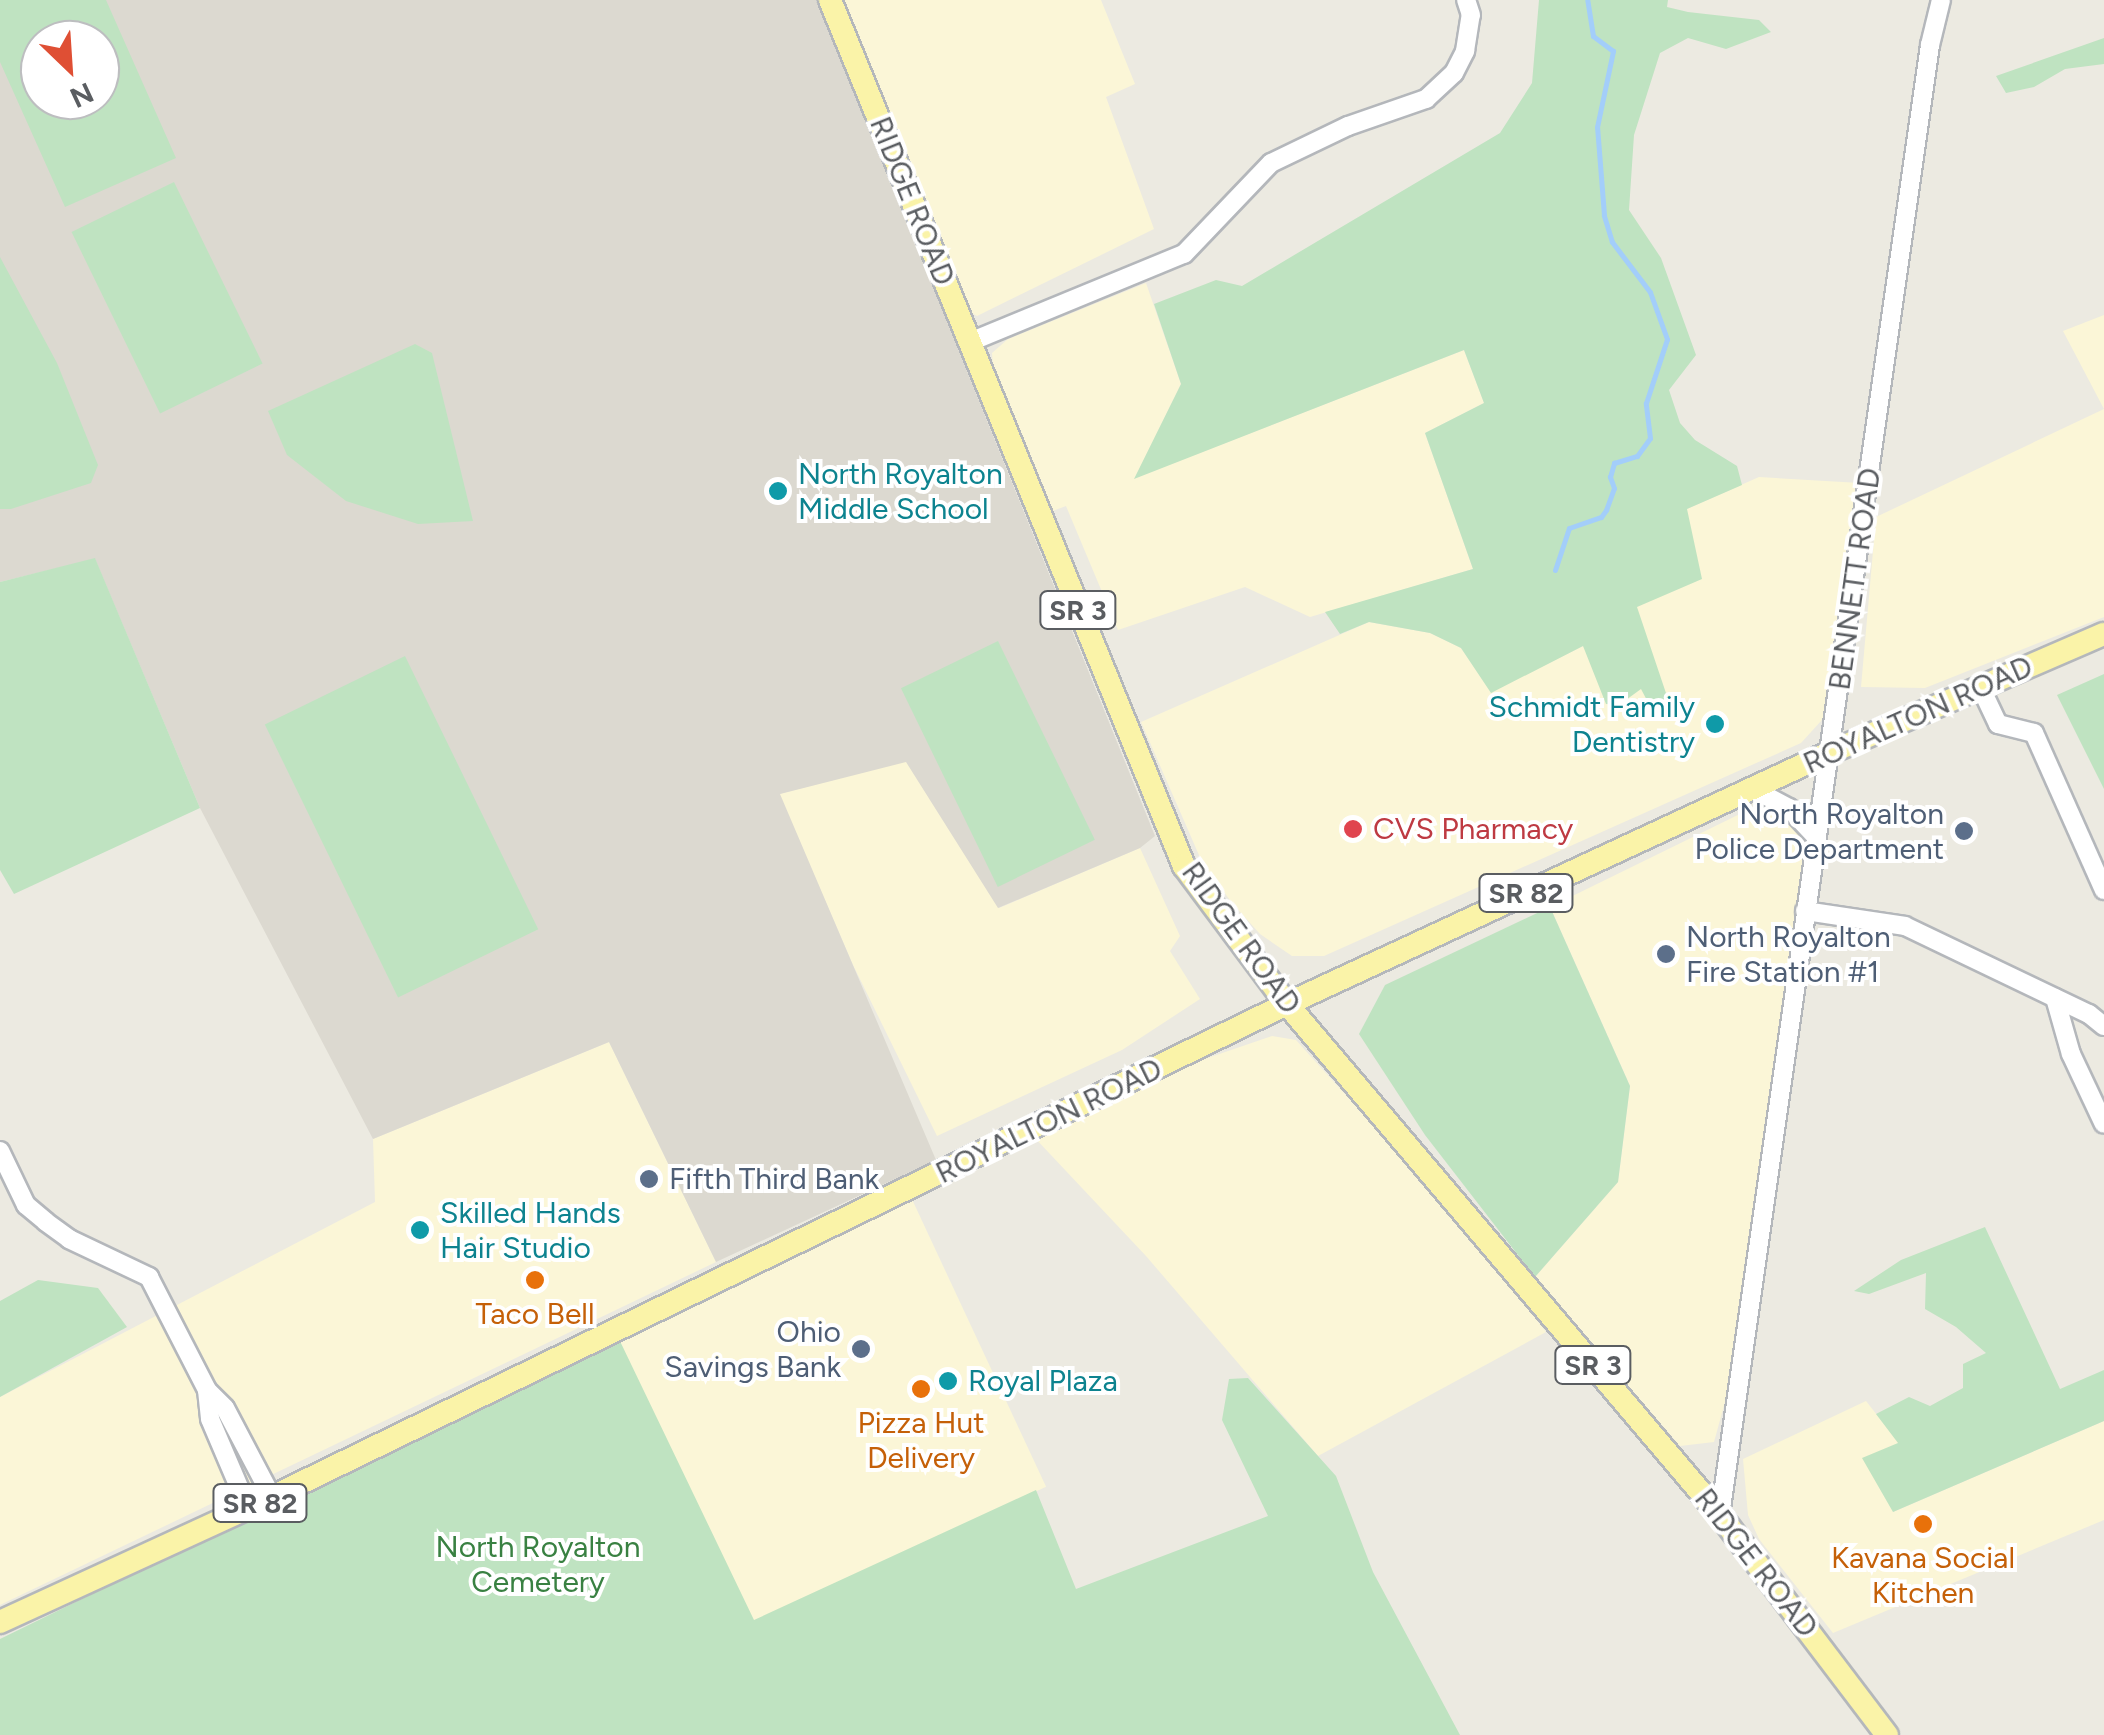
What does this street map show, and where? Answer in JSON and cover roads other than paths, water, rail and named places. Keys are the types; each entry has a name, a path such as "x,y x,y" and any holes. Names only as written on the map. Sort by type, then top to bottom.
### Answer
{"main road":[{"name":"RIDGE ROAD","path":"830,0 1184,866 1288,1004 1720,1516 1887,1735"},
{"name":"ROYALTON ROAD","path":"0,1622 272,1498 1288,1004 1831,752 2104,634"}],"street":[{"path":"970,342 1184,254 1271,164 1348,126 1426,99 1454,73 1465,51 1471,14 1466,0"},
{"name":"BENNETT ROAD","path":"1720,1516 1930,45 1941,0"},
{"path":"1980,686 1998,724 2034,733 2104,890"},
{"path":"1752,789 1788,808 1817,838"},
{"path":"1805,910 1905,926 2104,1026"},
{"path":"2054,998 2071,1054 2100,1107 2104,1124"},
{"path":"0,1152 26,1206 69,1239 149,1278 207,1390 238,1429 272,1498"},
{"path":"207,1390 210,1419 248,1508"}],"waterway":[{"path":"1555,570 1569,528 1601,517 1606,510 1614,488 1610,477 1614,463 1637,456 1650,438 1646,403 1667,339 1650,292 1612,242 1604,215 1597,127 1613,51 1593,36 1587,0"}],"place":[{"name":"North Royalton Middle School","path":"778,491"},
{"name":"Schmidt Family Dentistry","path":"1715,724"},
{"name":"CVS Pharmacy","path":"1353,829"},
{"name":"North Royalton Police Department","path":"1964,831"},
{"name":"North Royalton Fire Station #1","path":"1666,954"},
{"name":"Fifth Third Bank","path":"649,1179"},
{"name":"Skilled Hands Hair Studio","path":"420,1230"},
{"name":"Taco Bell","path":"535,1280"},
{"name":"Ohio Savings Bank","path":"861,1349"},
{"name":"Royal Plaza","path":"948,1381"},
{"name":"Pizza Hut Delivery","path":"921,1389"},
{"name":"Kavana Social Kitchen","path":"1923,1524"}],"park label":[{"name":"North Royalton Cemetery","path":"538,1564"}]}
